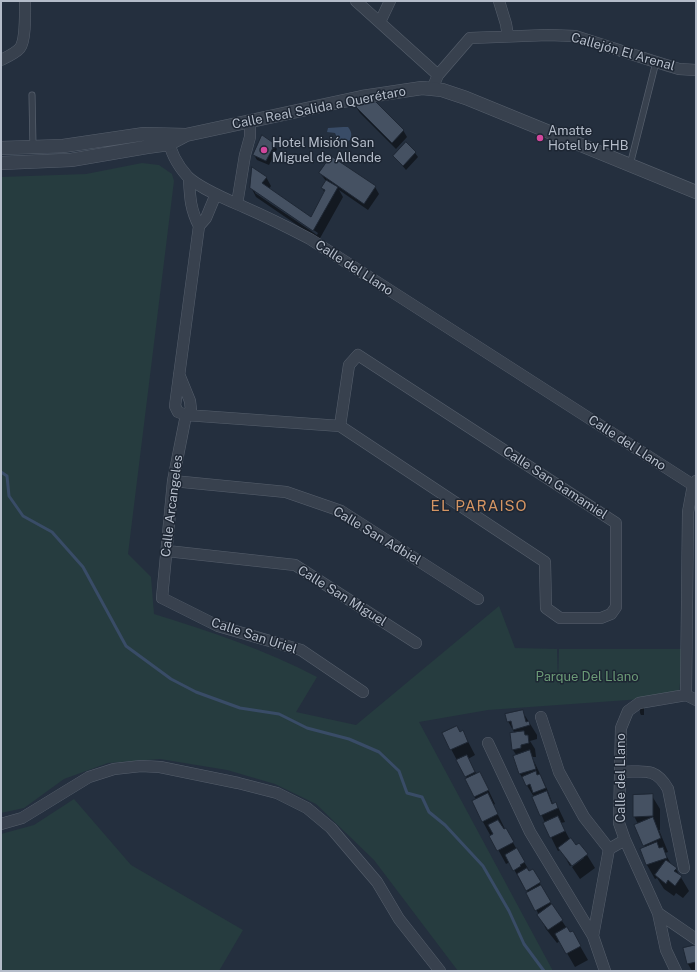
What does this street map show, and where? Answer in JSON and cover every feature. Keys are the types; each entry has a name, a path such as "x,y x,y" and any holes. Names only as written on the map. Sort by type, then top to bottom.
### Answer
{"street":[{"path":"1,60 8,57 20,48 23,40 25,1"},
{"path":"356,1 438,75"},
{"path":"380,22 390,1"},
{"path":"499,1 508,36"},
{"name":"Callejón El Arenal","path":"432,89 438,75 470,38 548,35 575,36 656,62 679,68 696,70"},
{"name":"Calle Real Salida a Querétaro","path":"1,163 71,160 147,147 168,139 362,97 422,88 442,90 466,98 696,192"},
{"path":"237,204 245,155 250,137 250,122"},
{"name":"Calle Real Salida a Querétaro","path":"1,148 64,146 144,134 168,139"},
{"name":"Calle del Llano","path":"168,139 180,167 189,178 216,194 310,239 695,483 688,512 692,591 691,698 639,703 628,711 621,728 618,822 658,913 666,950 676,971"},
{"path":"189,178 192,212 199,226"},
{"name":"Calle Arcangeles","path":"162,598 173,481 186,415 191,410 191,405 179,374 199,226 206,218 216,194"},
{"name":"Calle San Gamamiel","path":"186,415 340,426 545,562 546,608 553,614 560,618 601,618 611,614 616,607 616,523 358,355 349,365 340,426"},
{"name":"Calle San Adbiel","path":"173,481 286,492 341,511 478,599"},
{"name":"Calle San Miguel","path":"167,550 295,565 416,643"},
{"name":"Calle San Uriel","path":"162,598 218,626 301,650 363,692"},
{"path":"541,717 558,772 584,817 609,849 594,936"},
{"path":"488,742 530,832 594,936 605,971"},
{"path":"1,824 22,818 89,777 114,769 141,766 160,767 238,782 277,793 307,808 331,828 377,882 399,919 440,971"},
{"path":"620,772 654,772 662,778 668,789 684,868"},
{"path":"609,849 625,840"},
{"path":"658,913 696,939"}],"lane":[{"path":"630,166 656,62"},
{"path":"32,95 33,147"}],"green space":[{"name":"Parque Del Llano","path":"142,163 159,165 172,174 174,181 128,554 151,577 154,614 196,627 258,650 317,677 296,712 356,725 499,606 515,648 557,649 558,686 559,649 683,649 679,694 642,699 488,710 419,722 553,971 458,971 374,860 316,804 275,784 227,770 160,759 108,763 64,779 24,808 1,813 1,177 86,174"},
{"path":"74,799 131,865 243,930 219,971 1,971 1,834 34,825"}],"water":[{"path":"348,127 351,137 350,140 344,143 339,142 335,133 327,132 328,128"}],"building":[{"path":"376,102 404,130 392,143 355,106"},
{"name":"Hotel Misión San Miguel de Allende","path":"262,135 275,144 266,161 253,155"},
{"path":"406,142 416,152 403,166 393,156"},
{"path":"331,156 376,186 364,204 319,173"},
{"path":"252,167 267,177 262,183 311,217 325,190 321,188 326,180 338,187 313,231 250,188"},
{"path":"523,710 526,722 529,721 530,725 513,730 511,721 507,722 505,714"},
{"path":"457,726 460,732 463,730 468,742 450,750 442,733"},
{"path":"524,731 525,735 528,735 529,743 521,745 521,748 512,750 510,733"},
{"path":"530,750 536,769 519,774 513,756"},
{"path":"467,755 475,772 465,777 456,760"},
{"path":"536,771 537,775 540,774 546,788 533,793 530,784 526,786 522,777"},
{"path":"480,772 489,790 474,797 465,779"},
{"path":"547,791 552,804 556,802 558,808 540,816 532,797"},
{"path":"488,793 498,814 482,822 472,801"},
{"path":"653,794 653,816 633,817 633,795"},
{"path":"558,816 565,831 550,838 543,823"},
{"path":"653,817 661,838 643,846 634,825"},
{"path":"498,820 504,829 506,828 514,842 497,851 489,836 493,834 488,825"},
{"path":"571,838 576,845 579,843 588,854 572,866 558,848"},
{"path":"657,842 659,848 663,847 667,858 646,865 640,849"},
{"path":"517,848 525,862 513,871 505,855"},
{"path":"666,860 677,868 674,871 682,876 675,886 668,880 666,884 655,875"},
{"path":"527,868 529,871 533,869 541,882 526,891 517,874"},
{"path":"541,885 551,902 535,911 526,893"},
{"path":"552,904 563,920 548,930 537,915"},
{"path":"567,927 570,932 573,931 581,946 566,954 555,934"},
{"path":"696,945 696,962 687,964 683,948"}],"waterway":[{"path":"1,472 7,476 9,496 23,516 52,532 83,567 126,646 171,679 196,692 240,708 279,714 307,728 349,739 379,752 399,771 407,793 422,797 429,812 445,825 483,866 509,911 524,944 544,971"}],"place":[{"name":"Amatte Hotel by FHB","path":"540,138"},
{"name":"Hotel Misión San Miguel de Allende","path":"264,150"}],"district":[{"name":"EL PARAISO","path":"479,506"}]}
